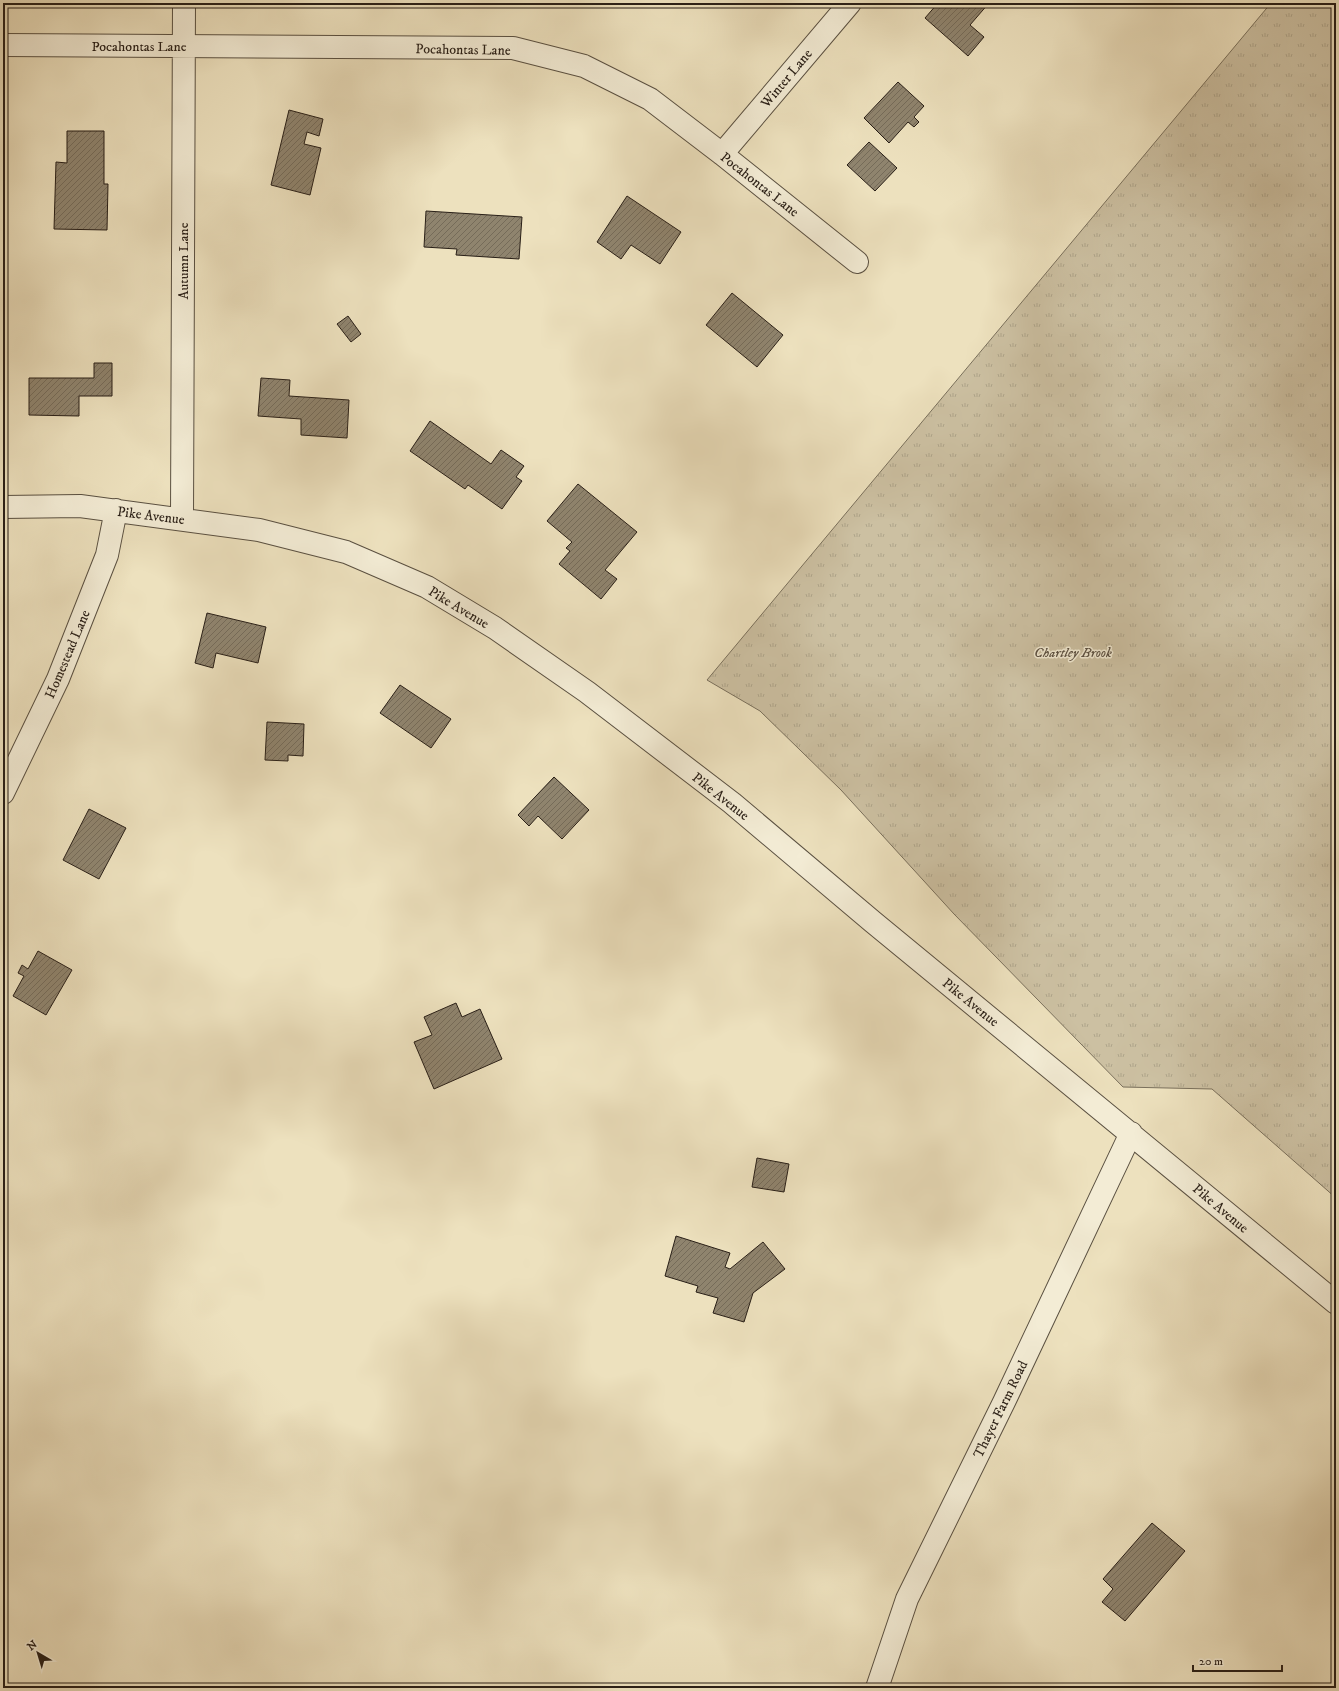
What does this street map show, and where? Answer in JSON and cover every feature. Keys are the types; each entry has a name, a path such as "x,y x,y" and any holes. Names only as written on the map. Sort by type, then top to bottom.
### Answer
{"street":[{"name":"Autumn Lane","path":"182,518 184,3"},
{"name":"Winter Lane","path":"722,154 850,3"},
{"name":"Pocahontas Lane","path":"3,45 514,48 584,66 650,99 722,154 857,262"},
{"name":"Pike Avenue","path":"3,507 80,506 182,518 259,530 346,552 428,587 495,628 587,692 732,803 872,922 1131,1133 1336,1303"},
{"name":"Homestead Lane","path":"3,792 58,679 107,554 116,510"},
{"name":"Thayer Farm Road","path":"877,1688 907,1599 1004,1402 1131,1133"}],"green space":[{"name":"Chartley Brook","path":"1271,3 1336,3 1336,1198 1212,1089 1123,1087 954,914 841,790 760,711 707,680"}],"building":[{"path":"938,3 989,3 970,25 984,37 968,56 925,18"},
{"path":"898,82 924,106 914,117 919,122 914,127 908,122 889,143 864,118"},
{"path":"289,110 323,119 319,136 307,132 304,144 321,148 310,195 271,185"},
{"path":"67,131 104,131 104,184 108,184 107,230 54,229 56,162 67,163"},
{"path":"869,142 897,168 875,191 847,165"},
{"path":"627,196 681,232 660,264 631,245 621,259 597,242"},
{"path":"426,211 522,217 519,259 456,255 457,249 424,247"},
{"path":"732,293 783,335 757,367 706,325"},
{"path":"348,316 361,334 351,342 337,324"},
{"path":"94,363 112,363 112,396 79,396 79,416 29,415 29,378 94,378"},
{"path":"261,378 290,380 289,396 349,400 347,438 301,435 301,419 258,416"},
{"path":"430,421 491,464 501,450 524,466 516,477 522,481 502,509 468,485 465,489 410,451"},
{"path":"578,484 637,532 605,570 617,579 601,599 559,564 570,551 566,548 572,542 547,521"},
{"path":"207,613 266,627 258,663 216,653 213,668 195,663"},
{"path":"400,685 451,719 431,748 380,713"},
{"path":"267,722 304,724 303,756 288,755 288,761 265,760"},
{"path":"554,777 589,810 562,839 538,816 529,826 518,815"},
{"path":"89,809 126,828 99,879 63,860"},
{"path":"38,951 72,970 46,1015 13,996 24,976 18,973 22,965 28,969"},
{"path":"456,1003 462,1017 480,1009 502,1059 434,1089 414,1042 432,1035 424,1017"},
{"path":"757,1158 789,1164 784,1192 752,1187"},
{"path":"676,1236 730,1253 725,1267 730,1269 763,1242 785,1269 753,1293 744,1322 713,1313 718,1298 696,1292 698,1286 665,1276"},
{"path":"1152,1523 1185,1551 1125,1621 1102,1602 1113,1589 1103,1579"}]}
